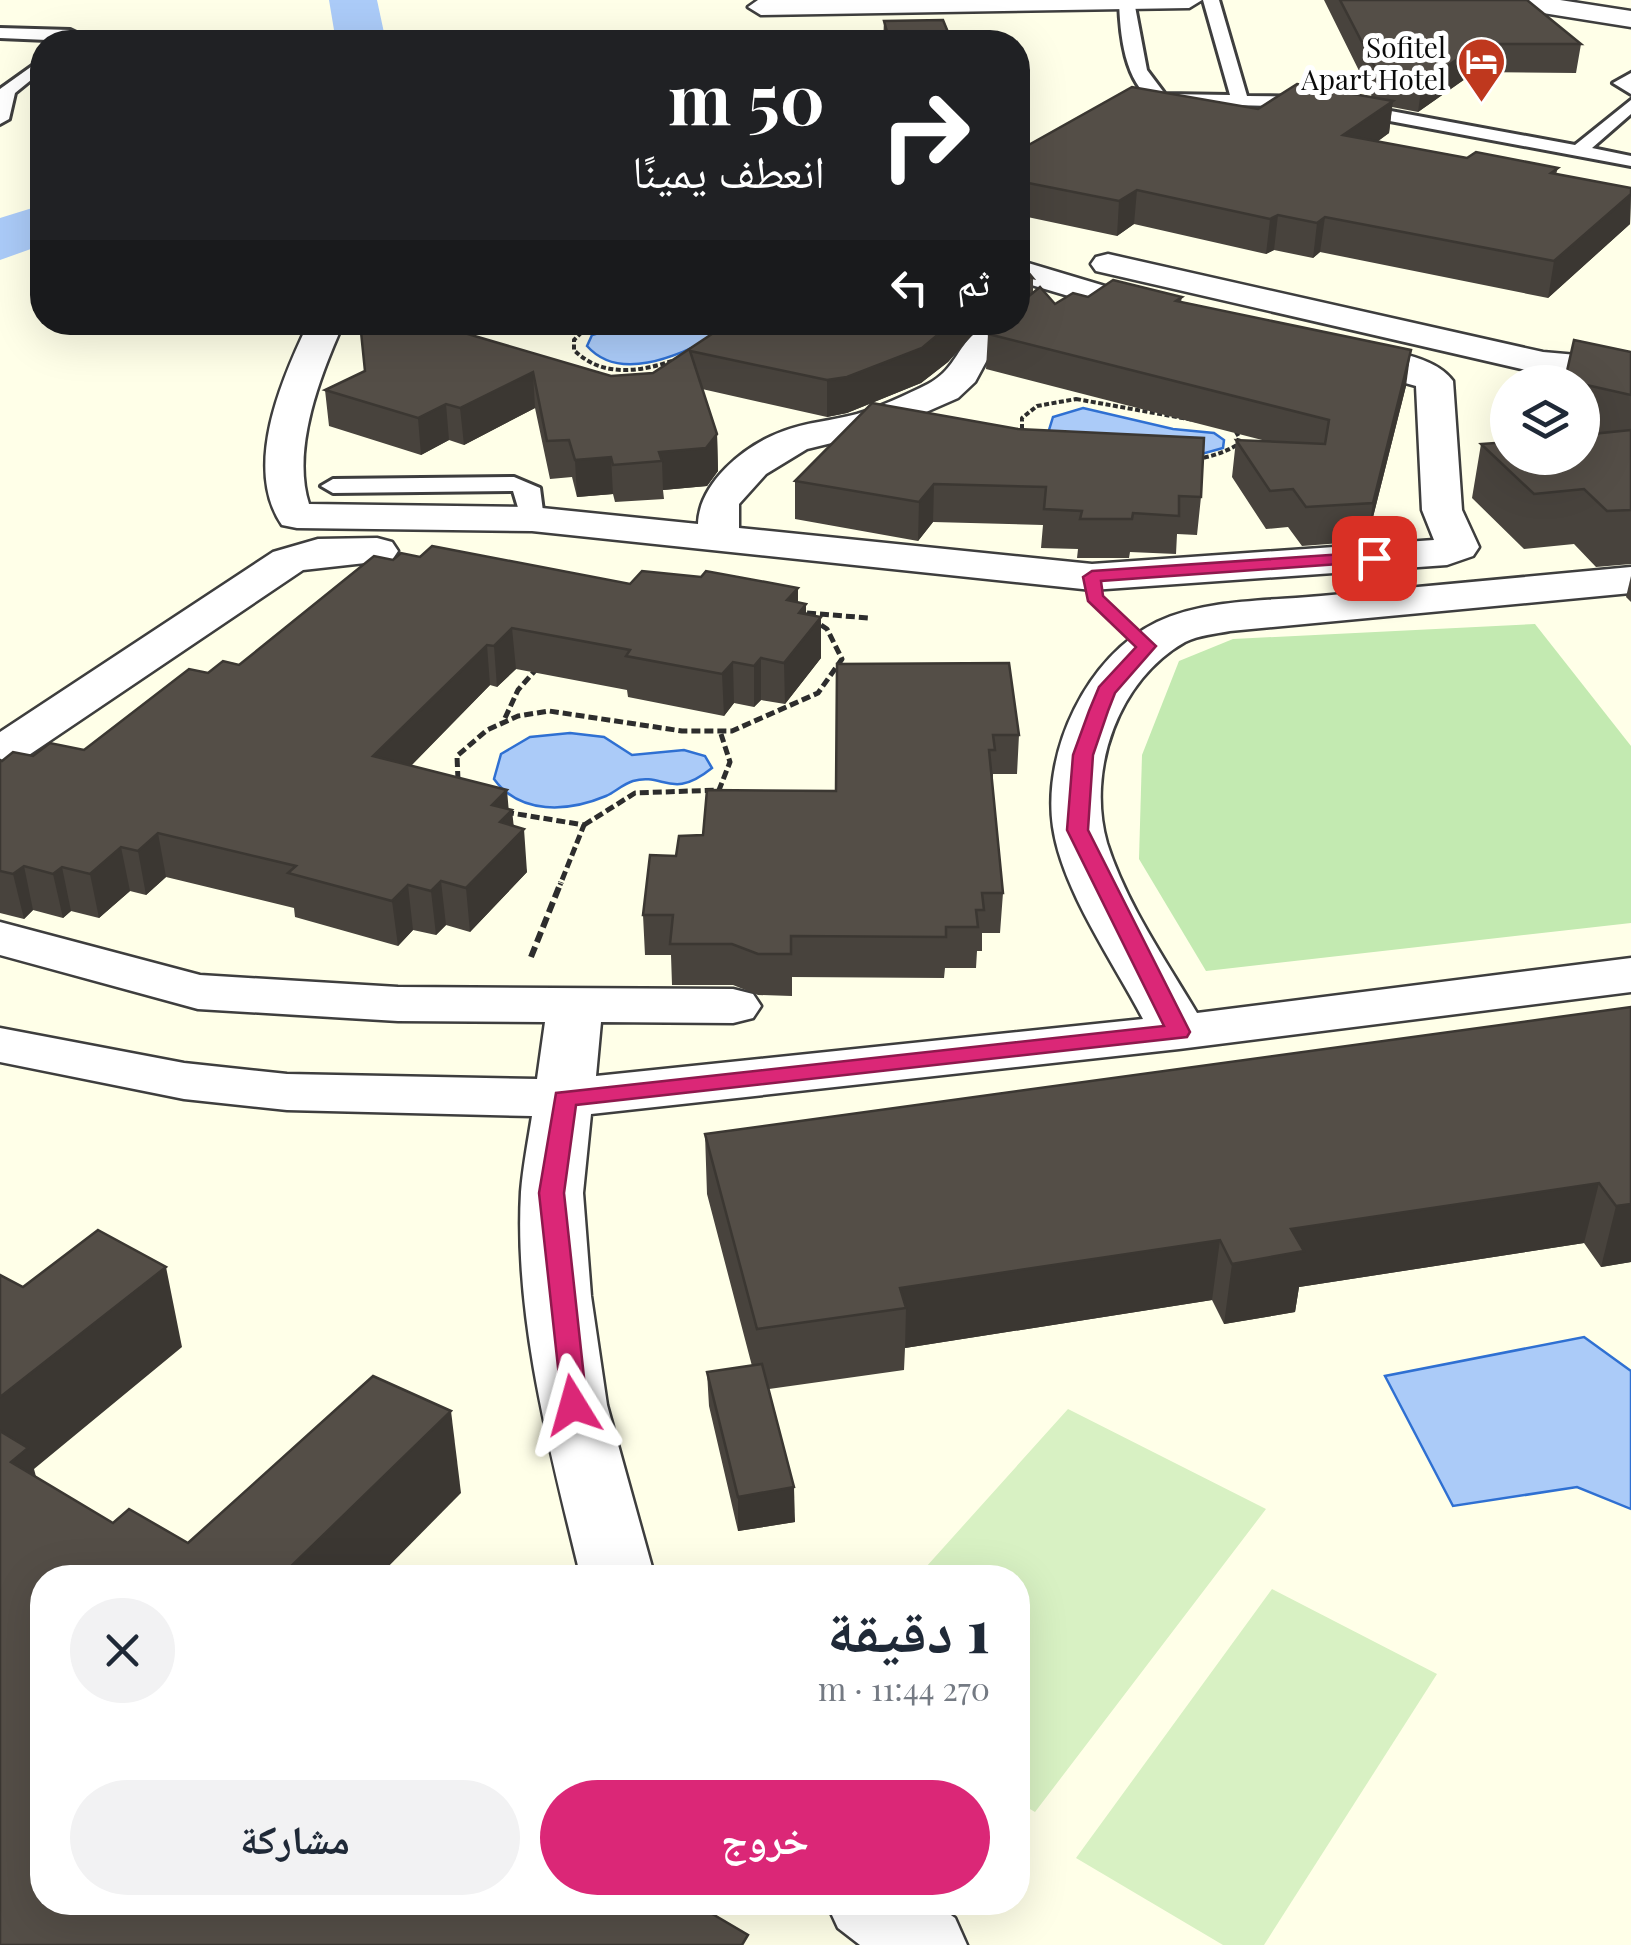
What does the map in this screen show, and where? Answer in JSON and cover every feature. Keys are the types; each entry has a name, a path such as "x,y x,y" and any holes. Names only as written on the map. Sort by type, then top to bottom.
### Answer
{"street":[{"path":"765,30 760,3 1189,0"},
{"path":"1513,0 1631,19"},
{"path":"1030,247 1543,362 1600,368 1631,365"},
{"path":"1030,314 1117,266"},
{"path":"323,335 286,432 290,511 319,518 532,519 1092,577 1427,554 1453,550 1458,544 1442,510 1437,386 1428,376 1137,308 1030,274"},
{"path":"718,538 720,502 752,466 794,440 871,422 945,390 962,374 973,352 998,335"},
{"path":"0,753 278,567 318,552 550,554 879,607"},
{"path":"1092,577 1094,598 1146,646"},
{"path":"1178,1032 1078,830 1083,755 1102,701 1125,666 1146,646 1175,630 1230,618 1631,580"},
{"path":"0,938 198,992 511,1006 733,1006"},
{"path":"0,1045 184,1082 287,1092 565,1098 1178,1032 1631,975"},
{"path":"575,1007 552,1193 559,1296 573,1405 615,1565"},
{"path":"885,1915 925,1945"}],"lane":[{"path":"1211,0 1240,100"},
{"path":"1126,1 1143,81 1151,95 1168,100 1315,102 1631,161"},
{"path":"0,33 30,34"},
{"path":"0,119 7,91 30,73"},
{"path":"1631,78 1621,83 1631,90"},
{"path":"1579,151 1631,105"},
{"path":"1437,146 1461,130"},
{"path":"333,486 514,484 528,488 532,519"}],"path":[{"path":"579,335 574,340 574,350 597,366 642,370 688,355"},
{"path":"1059,401 1092,401 1233,428 1239,437 1231,452 1221,458 1194,460 1076,448 1022,434 1022,418 1028,411 1059,401"},
{"path":"1166,407 1169,416"},
{"path":"1239,437 1258,438"},
{"path":"806,614 879,607"},
{"path":"446,790 463,786 456,778 457,756 475,737 504,719 554,710 593,711 721,734 815,698 838,672 842,660 838,645 816,617 792,608"},
{"path":"504,719 518,690 542,663"},
{"path":"511,1006 584,825 635,793 720,790 732,770 730,748 721,734"},
{"path":"492,806 509,814 584,825"}],"green space":[{"path":"1535,624 1631,746 1631,923 1206,971 1139,859 1142,755 1179,661 1233,639"},
{"path":"1068,1409 1266,1509 1035,1812 1030,1809 1030,1565 928,1565"},
{"path":"1272,1589 1437,1674 1264,1945 1223,1945 1076,1858"}],"water":[{"path":"592,335 721,335 644,363 623,364 604,359 587,346"},
{"path":"1083,408 1173,429 1214,433 1224,440 1223,448 1198,455 1057,440 1049,430 1053,417"},
{"path":"570,733 604,737 632,755 684,750 705,756 712,768 687,783 633,781 606,796 561,807 517,799 494,779 501,754 530,737"},
{"path":"1584,1337 1631,1371 1631,1509 1577,1487 1453,1506 1385,1376"}],"building":[{"path":"1340,0 1527,0 1581,44 1480,44 1422,83 1379,75"},
{"path":"943,20 947,30 887,30 884,21"},
{"path":"1297,84 1393,101 1343,135 1467,158 1476,152 1558,168 1551,173 1631,188 1631,194 1554,261 1325,217 1317,223 1278,215 1270,219 1137,190 1119,201 1030,183 1030,144 1132,87 1258,109"},
{"path":"1113,280 1182,297 1176,301 1411,350 1373,503 1306,507 1293,489 1270,491 1236,440 1325,444 1329,420 992,335 1030,335 1030,295 1040,287 1055,304 1073,293 1088,297"},
{"path":"361,335 471,335 611,376 653,373 710,335 938,335 922,348 847,377 827,380 690,351 717,434 706,448 659,452 662,461 613,465 611,457 575,460 569,440 547,441 533,372 460,408 446,404 418,418 325,390 365,371"},
{"path":"1574,340 1631,352 1631,395 1600,388 1600,365 1568,365"},
{"path":"872,403 1018,429 1204,438 1201,497 1179,496 1179,516 1133,513 1132,519 1080,519 1082,511 1044,509 1046,487 934,484 919,502 795,481"},
{"path":"1631,430 1631,510 1607,511 1584,489 1534,494 1514,475 1600,475 1600,433"},
{"path":"432,546 630,584 642,571 701,577 706,571 798,588 787,600 806,604 799,613 821,617 784,663 761,658 754,666 733,662 722,674 626,656 630,650 512,628 494,646 487,645 373,756 507,790 492,805 512,810 500,822 524,829 466,888 441,881 431,891 408,885 392,901 288,873 296,866 158,833 138,851 121,847 90,874 62,867 53,874 24,866 13,874 0,871 0,760 13,752 33,756 50,743 84,750 189,669 208,673 223,661 239,665 374,556 393,560 401,553 420,557"},
{"path":"1009,663 1019,735 993,735 995,750 989,750 1003,893 982,893 984,910 976,910 978,927 946,927 946,937 791,936 791,954 758,954 732,944 670,944 673,915 643,915 650,855 676,856 679,836 703,835 707,790 836,791 837,664"},
{"path":"1631,1007 1631,1204 1616,1206 1599,1183 1291,1229 1304,1251 1232,1264 1220,1240 900,1288 906,1308 757,1329 705,1134"},
{"path":"98,1230 166,1267 0,1397 0,1275 23,1287"},
{"path":"762,1364 794,1487 738,1497 707,1372"},
{"path":"373,1376 451,1411 292,1565 30,1565 30,1915 714,1915 748,1935 742,1945 0,1945 0,1431 28,1448 11,1462 113,1523 129,1509 188,1543"}],"waterway":[{"path":"353,0 359,30"},
{"path":"0,241 30,228"}],"place":[{"name":"Sofitel Apart Hotel","path":"1481,104"}],"route":[{"path":"573,1405 559,1296 552,1193 565,1098 1178,1032 1078,830 1083,755 1098,711 1106,691 1146,646 1094,598 1092,577 1374,558"}]}
